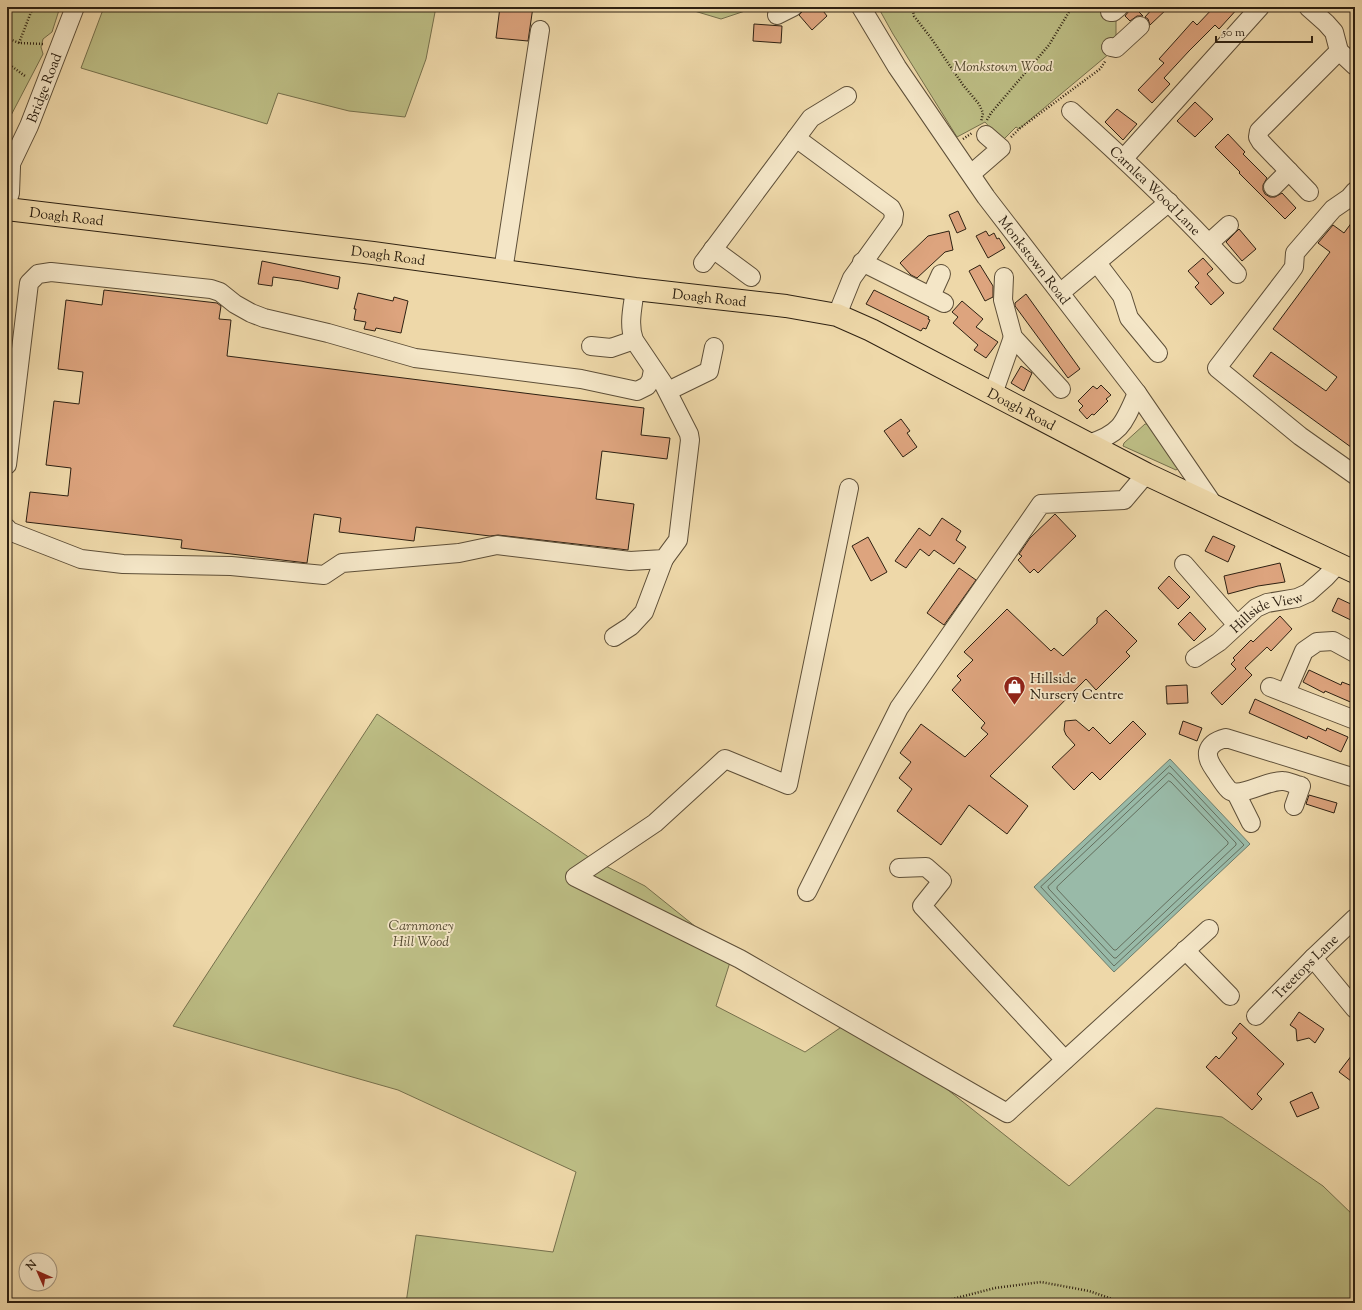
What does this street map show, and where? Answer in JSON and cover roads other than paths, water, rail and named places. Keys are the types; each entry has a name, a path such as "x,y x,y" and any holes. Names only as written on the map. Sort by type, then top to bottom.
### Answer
{"main road":[{"name":"Doagh Road","path":"7,209 373,253 635,289 786,306 837,315 871,330 1146,474 1346,569"}],"street":[{"name":"Bridge Road","path":"7,202 10,193 9,170 32,119 75,7"},
{"path":"777,15 793,7"},
{"name":"Monkstown Road","path":"861,7 897,67 986,197 1137,393 1215,507"},
{"path":"1124,158 1260,7"},
{"path":"1308,7 1334,32 1339,51 1355,66"},
{"path":"1111,47 1116,48 1140,26"},
{"path":"503,271 540,30"},
{"path":"1309,192 1261,142 1258,137 1259,131 1339,51"},
{"path":"751,278 708,256 811,118 847,96"},
{"name":"Carnlea Wood Lane","path":"1072,111 1124,158 1169,202 1237,274"},
{"path":"971,174 1002,148 983,131"},
{"path":"796,138 891,208 894,214 893,220 852,278 837,315"},
{"path":"1273,187 1289,171"},
{"path":"1355,190 1349,198 1333,209 1295,253 1294,267 1217,368 1300,436 1355,474"},
{"path":"1060,293 1169,202"},
{"path":"1209,243 1229,225"},
{"path":"862,262 937,299 941,274"},
{"path":"1097,263 1122,296 1129,318 1155,342"},
{"path":"7,466 29,284 38,274 51,272 220,292 251,313 264,318 328,333 415,358 581,379 637,391 646,386 651,380 653,370"},
{"path":"1004,277 1003,300 1013,337 1061,389"},
{"path":"614,638 631,626 644,612 664,559 678,540 690,440 689,434 668,391 634,340 631,332 635,289"},
{"path":"993,394 1013,337"},
{"path":"591,346 611,348 634,340"},
{"path":"668,391 709,371 714,347"},
{"path":"1088,444 1114,433 1127,417 1137,393"},
{"path":"807,892 899,708 1041,504 1124,500 1146,474"},
{"path":"849,488 788,784 726,759 655,823 575,877 740,959 1007,1113 1209,928"},
{"path":"7,528 9,531 81,558 124,564 231,566 324,575 342,563 459,553 497,545 630,561 664,559"},
{"path":"1184,564 1237,625"},
{"name":"Hillside View","path":"1195,658 1219,642 1256,608 1267,603 1297,598 1308,593 1326,577 1346,569"},
{"path":"1355,653 1333,642 1317,642 1304,651 1278,690 1355,720"},
{"path":"1294,806 1300,786 1283,781 1266,783 1243,793 1236,793 1229,790 1210,762 1208,753 1211,745 1217,740 1226,738 1355,778"},
{"path":"1236,793 1251,823"},
{"path":"899,868 926,867 942,881 922,906 1065,1060"},
{"name":"Treetops Lane","path":"1256,1016 1355,918"},
{"path":"1185,950 1230,996"},
{"path":"1313,958 1355,1009"}],"water":[{"path":"1170,759 1250,844 1114,972 1034,887"}],"place":[{"name":"Hillside Nursery Centre","path":"1014,706"}],"park label":[{"name":"Monkstown Wood","path":"1003,66"},
{"name":"Carnmoney Hill Wood","path":"421,934"}]}
